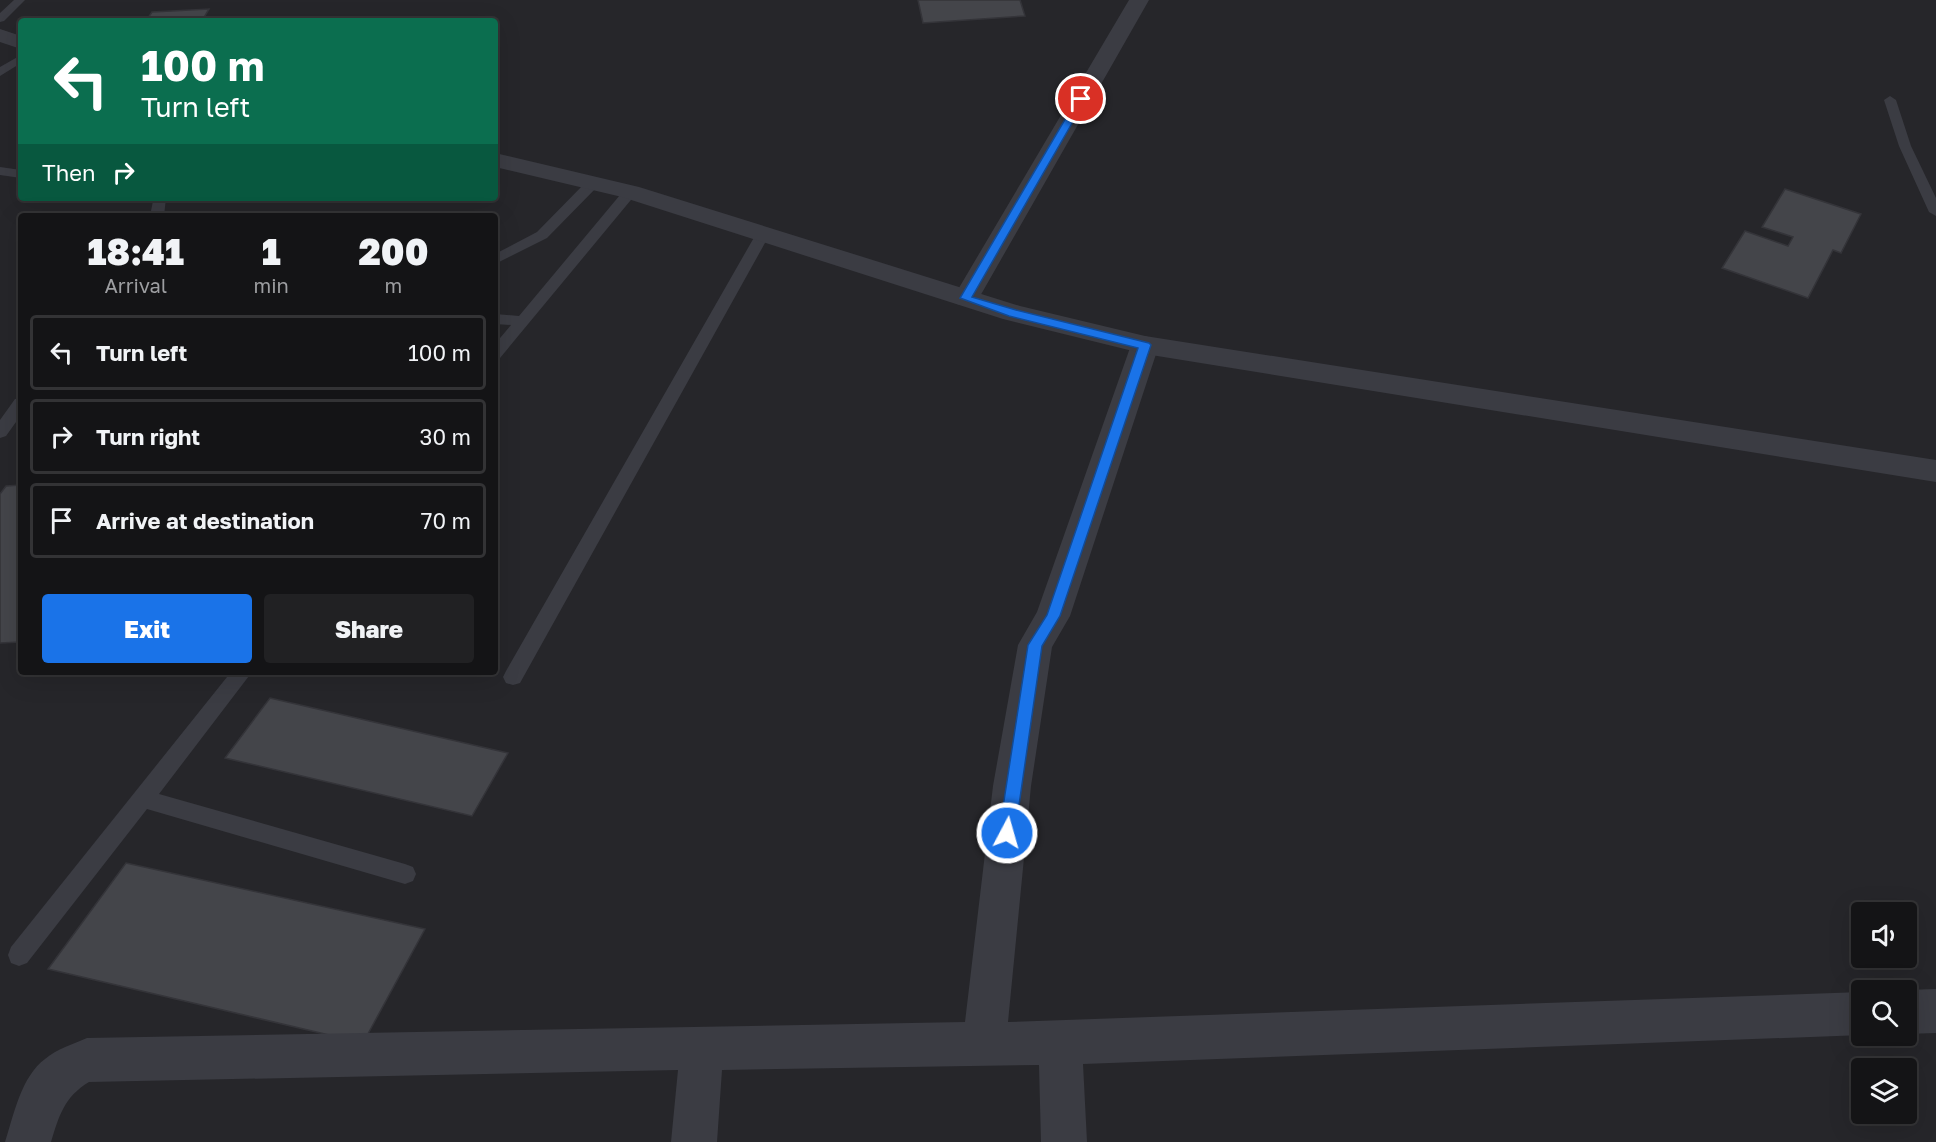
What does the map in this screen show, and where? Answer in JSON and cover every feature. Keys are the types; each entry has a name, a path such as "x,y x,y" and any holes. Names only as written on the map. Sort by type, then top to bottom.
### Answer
{"street":[{"path":"966,298 1139,0"},
{"path":"0,35 18,42"},
{"path":"498,161 630,192 1013,313 1145,345 1936,471"},
{"path":"984,1044 1012,786 1035,645 1053,616 1145,345"},
{"path":"1917,1012 1936,1011"},
{"path":"28,1142 45,1092 57,1075 87,1060 702,1048 1060,1044 1851,1014"},
{"path":"1060,1044 1064,1142"},
{"path":"694,1142 702,1048"}],"lane":[{"path":"0,19 20,0 34,0"},
{"path":"0,72 18,60"},
{"path":"1890,100 1905,146 1936,212"},
{"path":"0,171 18,174"},
{"path":"498,258 542,236 593,183"},
{"path":"498,350 630,192"},
{"path":"513,677 763,234"},
{"path":"498,319 522,321"},
{"path":"0,432 18,407"},
{"path":"19,955 240,675"},
{"path":"142,798 405,874"}],"shaded area":[{"path":"0,0 1936,0 1936,1142 0,1142"}],"building":[{"path":"918,0 1020,0 1025,16 923,23"},
{"path":"209,9 204,18 148,18 152,12"},
{"path":"1785,189 1861,214 1841,253 1833,250 1808,298 1722,268 1745,231 1788,246 1793,237 1762,227"},
{"path":"18,485 18,642 0,643 0,494 6,486"},
{"path":"270,698 508,753 472,816 225,758"},
{"path":"126,863 425,929 363,1043 48,969"}],"route":[{"path":"1007,833 1012,786 1035,645 1053,616 1145,345 1013,313 966,298 1081,99"}]}
